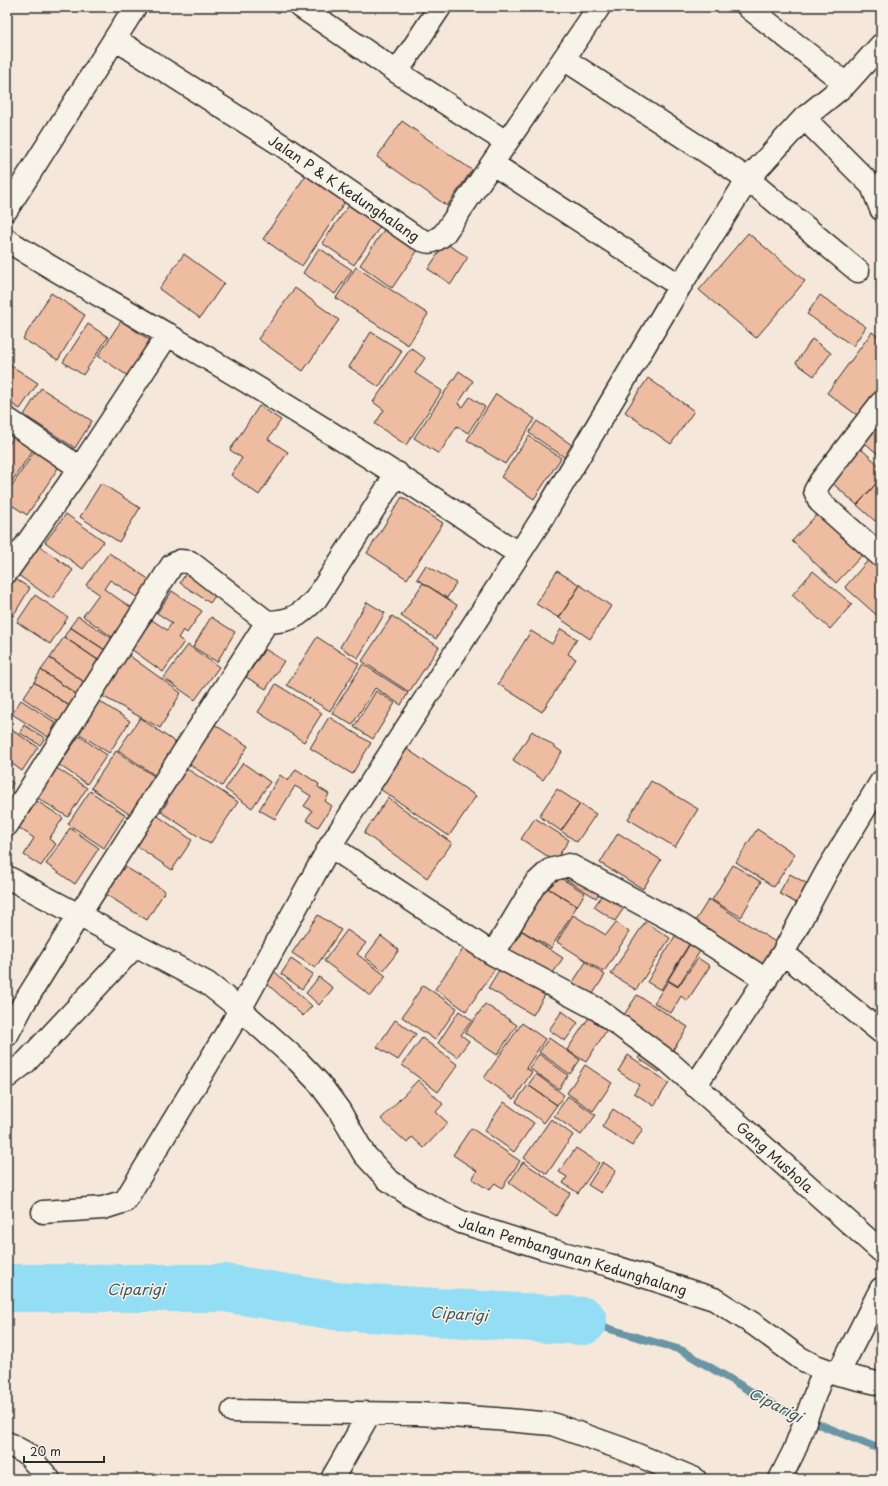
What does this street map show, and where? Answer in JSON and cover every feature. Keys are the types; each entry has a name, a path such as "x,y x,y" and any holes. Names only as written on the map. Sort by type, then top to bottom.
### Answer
{"street":[{"path":"7,209 135,7"},
{"path":"301,7 397,72 506,142"},
{"path":"397,72 440,7"},
{"name":"Jalan P & K Kedunghalang","path":"115,39 243,120 414,236 427,243 434,242 444,234 493,164 506,142 598,7"},
{"path":"748,7 846,84"},
{"path":"43,1212 103,1208 125,1201 232,1024 330,846 543,517 680,286 748,179 804,118 846,84 881,45"},
{"path":"564,59 748,179 858,271"},
{"path":"804,118 872,186 881,209"},
{"path":"493,164 680,286"},
{"path":"7,240 51,269 168,334 397,473 519,554"},
{"path":"7,572 80,468 168,334"},
{"path":"881,404 820,482 814,492 820,502 881,556"},
{"path":"7,419 80,468"},
{"path":"7,824 172,565 180,561 190,562 267,622 286,621 304,611 316,599 397,473"},
{"path":"7,1035 24,1003 79,915 267,622"},
{"path":"695,1086 783,953 827,872 880,788"},
{"name":"Gang Mushola","path":"330,846 493,954 597,1010 669,1062 881,1251"},
{"path":"493,954 535,884 550,870 569,865 681,925 766,980"},
{"name":"Jalan Pembangunan Kedunghalang","path":"7,877 207,983 240,1008 298,1061 319,1083 339,1110 364,1154 387,1179 411,1196 461,1222 543,1248 609,1265 714,1299 755,1325 826,1377 881,1384"},
{"path":"7,1077 26,1062 136,945"},
{"path":"783,953 881,1032"},
{"path":"780,1479 794,1451 826,1377 881,1288"},
{"path":"233,1411 496,1419 552,1424 623,1449 695,1479"},
{"path":"332,1479 369,1414"},
{"path":"7,1443 27,1454 41,1471 50,1479"}],"building":[{"path":"402,121 472,170 447,206 377,157"},
{"path":"310,169 349,196 302,266 263,239"},
{"path":"352,201 383,222 354,265 322,243"},
{"path":"390,221 422,244 392,288 360,265"},
{"path":"748,233 805,281 756,338 699,290"},
{"path":"445,243 468,257 451,284 428,269"},
{"path":"319,248 352,270 335,294 303,273"},
{"path":"184,254 224,283 200,318 159,289"},
{"path":"356,267 428,314 408,345 336,298"},
{"path":"295,288 339,320 303,371 258,339"},
{"path":"51,293 85,315 58,360 23,339"},
{"path":"820,295 866,327 853,346 807,314"},
{"path":"121,321 151,341 128,376 98,356"},
{"path":"88,324 108,337 83,375 63,362"},
{"path":"371,332 402,351 379,387 349,367"},
{"path":"872,332 881,339 881,400 865,421 827,393"},
{"path":"812,339 831,353 814,376 796,363"},
{"path":"411,348 425,358 415,373 442,391 406,445 375,424 384,410 373,402"},
{"path":"7,363 38,383 20,409 7,401"},
{"path":"459,371 473,381 458,404 463,407 470,397 485,407 468,433 457,426 439,454 414,438"},
{"path":"648,378 694,411 671,444 625,412"},
{"path":"41,388 92,421 75,448 24,415"},
{"path":"496,394 535,419 505,464 467,440"},
{"path":"259,406 281,420 268,439 288,452 259,495 231,475 242,458 230,450"},
{"path":"881,410 881,457 857,436"},
{"path":"537,421 575,447 567,459 529,433"},
{"path":"18,431 37,444 8,487 7,447"},
{"path":"529,436 561,458 534,499 501,477"},
{"path":"40,443 64,459 27,515 7,502 7,493"},
{"path":"860,448 881,467 881,478 857,505 830,481"},
{"path":"881,478 881,515 875,521 857,505"},
{"path":"101,483 140,508 119,542 80,517"},
{"path":"402,497 443,523 407,579 367,553"},
{"path":"824,507 868,549 836,583 792,541"},
{"path":"66,514 104,541 83,569 45,542"},
{"path":"35,543 73,570 52,599 14,572"},
{"path":"109,553 150,580 138,598 110,580 104,589 135,610 115,639 83,616 99,594 86,585"},
{"path":"871,557 881,566 881,619 845,587"},
{"path":"426,565 456,583 447,598 417,579"},
{"path":"557,571 580,585 559,618 536,604"},
{"path":"813,571 852,604 830,629 792,595"},
{"path":"186,573 217,593 210,603 180,583"},
{"path":"7,574 30,588 13,616 7,612"},
{"path":"423,583 457,605 436,639 401,616"},
{"path":"580,585 611,606 590,639 559,618"},
{"path":"172,591 202,611 187,633 183,630 178,638 184,642 163,672 131,649 152,620 167,630 172,623 157,613"},
{"path":"35,595 68,617 50,644 17,622"},
{"path":"367,602 385,613 358,658 340,647"},
{"path":"78,616 116,641 108,652 70,627"},
{"path":"392,616 439,647 409,692 362,661"},
{"path":"211,617 235,632 217,662 193,647"},
{"path":"70,627 108,652 101,662 64,637"},
{"path":"561,629 577,639 568,654 576,659 542,712 498,684 531,631 552,644"},
{"path":"64,637 101,662 87,684 50,658"},
{"path":"317,637 359,664 330,711 287,685"},
{"path":"188,645 219,667 195,700 164,678"},
{"path":"265,649 284,661 266,689 246,677"},
{"path":"123,651 181,693 160,728 95,692"},
{"path":"50,658 87,684 79,696 41,670"},
{"path":"363,664 408,693 401,705 375,688 352,725 332,713"},
{"path":"41,670 79,696 71,707 34,682"},
{"path":"34,682 71,707 60,723 23,698"},
{"path":"276,684 322,713 304,742 258,712"},
{"path":"376,691 395,703 373,739 354,727"},
{"path":"93,697 130,721 109,753 72,729"},
{"path":"21,700 56,723 48,737 12,714"},
{"path":"329,717 371,743 352,774 310,748"},
{"path":"140,718 178,744 156,776 118,750"},
{"path":"209,721 248,746 222,786 183,760"},
{"path":"24,725 45,738 40,745 20,733"},
{"path":"7,727 38,747 22,771 7,760"},
{"path":"532,731 562,752 543,780 513,760"},
{"path":"79,736 107,755 87,784 59,765"},
{"path":"404,747 476,796 449,836 377,787"},
{"path":"116,751 157,778 132,816 91,788"},
{"path":"178,763 238,802 210,844 161,812 168,801 158,794"},
{"path":"243,763 270,782 252,808 225,789"},
{"path":"55,767 87,788 68,817 36,797"},
{"path":"296,769 319,784 318,787 329,794 325,801 332,806 318,827 306,820 312,811 304,806 311,796 295,786 275,819 259,810 280,775 288,781"},
{"path":"7,779 13,783 7,794"},
{"path":"651,781 698,809 675,847 628,819"},
{"path":"557,789 580,804 561,831 539,816"},
{"path":"90,791 125,815 104,848 68,824"},
{"path":"388,798 452,843 427,878 364,833"},
{"path":"37,801 63,818 49,839 56,844 41,866 24,855 34,838 19,828"},
{"path":"580,804 596,814 577,842 561,831"},
{"path":"155,814 192,840 172,870 134,844"},
{"path":"535,818 569,840 555,861 521,839"},
{"path":"70,828 99,848 75,884 46,864"},
{"path":"757,829 795,854 774,887 736,862"},
{"path":"618,833 661,860 643,889 600,863"},
{"path":"122,865 165,891 147,920 105,894"},
{"path":"733,865 761,882 741,917 712,900"},
{"path":"568,867 603,888 596,898 562,877"},
{"path":"554,874 585,893 577,906 546,887"},
{"path":"790,874 813,887 801,906 779,893"},
{"path":"546,887 577,906 551,948 521,930"},
{"path":"605,891 626,905 615,921 594,907"},
{"path":"709,899 783,947 764,977 690,929"},
{"path":"318,915 341,930 315,968 292,953"},
{"path":"573,915 606,935 616,922 629,932 604,972 557,942"},
{"path":"645,922 670,938 636,990 611,974"},
{"path":"680,928 694,936 661,990 647,982"},
{"path":"347,930 366,943 357,954 386,976 371,996 324,961"},
{"path":"522,931 563,958 549,979 508,953"},
{"path":"381,936 399,950 383,971 365,957"},
{"path":"690,944 700,951 678,986 668,980"},
{"path":"466,945 497,966 466,1011 435,989"},
{"path":"698,958 710,966 687,1001 681,996 671,1013 654,1003 668,981 678,987"},
{"path":"291,959 313,974 302,989 281,974"},
{"path":"504,962 548,990 533,1015 488,988"},
{"path":"586,962 605,975 587,1003 567,991"},
{"path":"274,971 312,1006 303,1016 265,982"},
{"path":"319,977 333,988 319,1005 306,993"},
{"path":"423,985 457,1008 435,1040 402,1017"},
{"path":"637,995 688,1027 671,1053 620,1021"},
{"path":"485,1004 517,1025 497,1055 465,1033"},
{"path":"594,1010 612,1022 586,1062 567,1050"},
{"path":"459,1011 472,1020 461,1035 469,1041 457,1057 438,1043"},
{"path":"562,1011 578,1023 565,1041 549,1030"},
{"path":"395,1020 416,1034 398,1060 377,1047"},
{"path":"522,1023 545,1039 526,1068 532,1072 514,1099 484,1078"},
{"path":"422,1038 458,1065 438,1092 402,1065"},
{"path":"549,1038 580,1060 570,1074 539,1052"},
{"path":"645,1048 665,1062 659,1072 638,1058"},
{"path":"539,1054 568,1075 559,1089 529,1068"},
{"path":"628,1055 669,1083 654,1106 634,1093 639,1085 618,1071"},
{"path":"585,1065 612,1083 593,1111 567,1093"},
{"path":"536,1074 564,1095 557,1105 528,1085"},
{"path":"418,1080 443,1104 436,1112 448,1123 424,1148 412,1137 407,1143 381,1119"},
{"path":"528,1085 557,1105 544,1123 516,1102"},
{"path":"568,1096 596,1115 581,1135 554,1116"},
{"path":"504,1102 534,1123 514,1152 484,1131"},
{"path":"613,1109 643,1129 632,1146 602,1127"},
{"path":"551,1119 573,1135 547,1174 524,1158"},
{"path":"471,1128 520,1161 502,1188 495,1183 489,1190 472,1179 477,1171 453,1155"},
{"path":"576,1148 599,1163 578,1193 563,1183 567,1177 559,1172"},
{"path":"523,1162 570,1193 556,1216 509,1183"},
{"path":"603,1162 616,1171 601,1193 588,1185"}],"waterway":[{"name":"Ciparigi","path":"7,1288 225,1288 336,1306 583,1321"},
{"name":"Ciparigi","path":"583,1321 681,1350 777,1407 877,1448 881,1454"}]}
